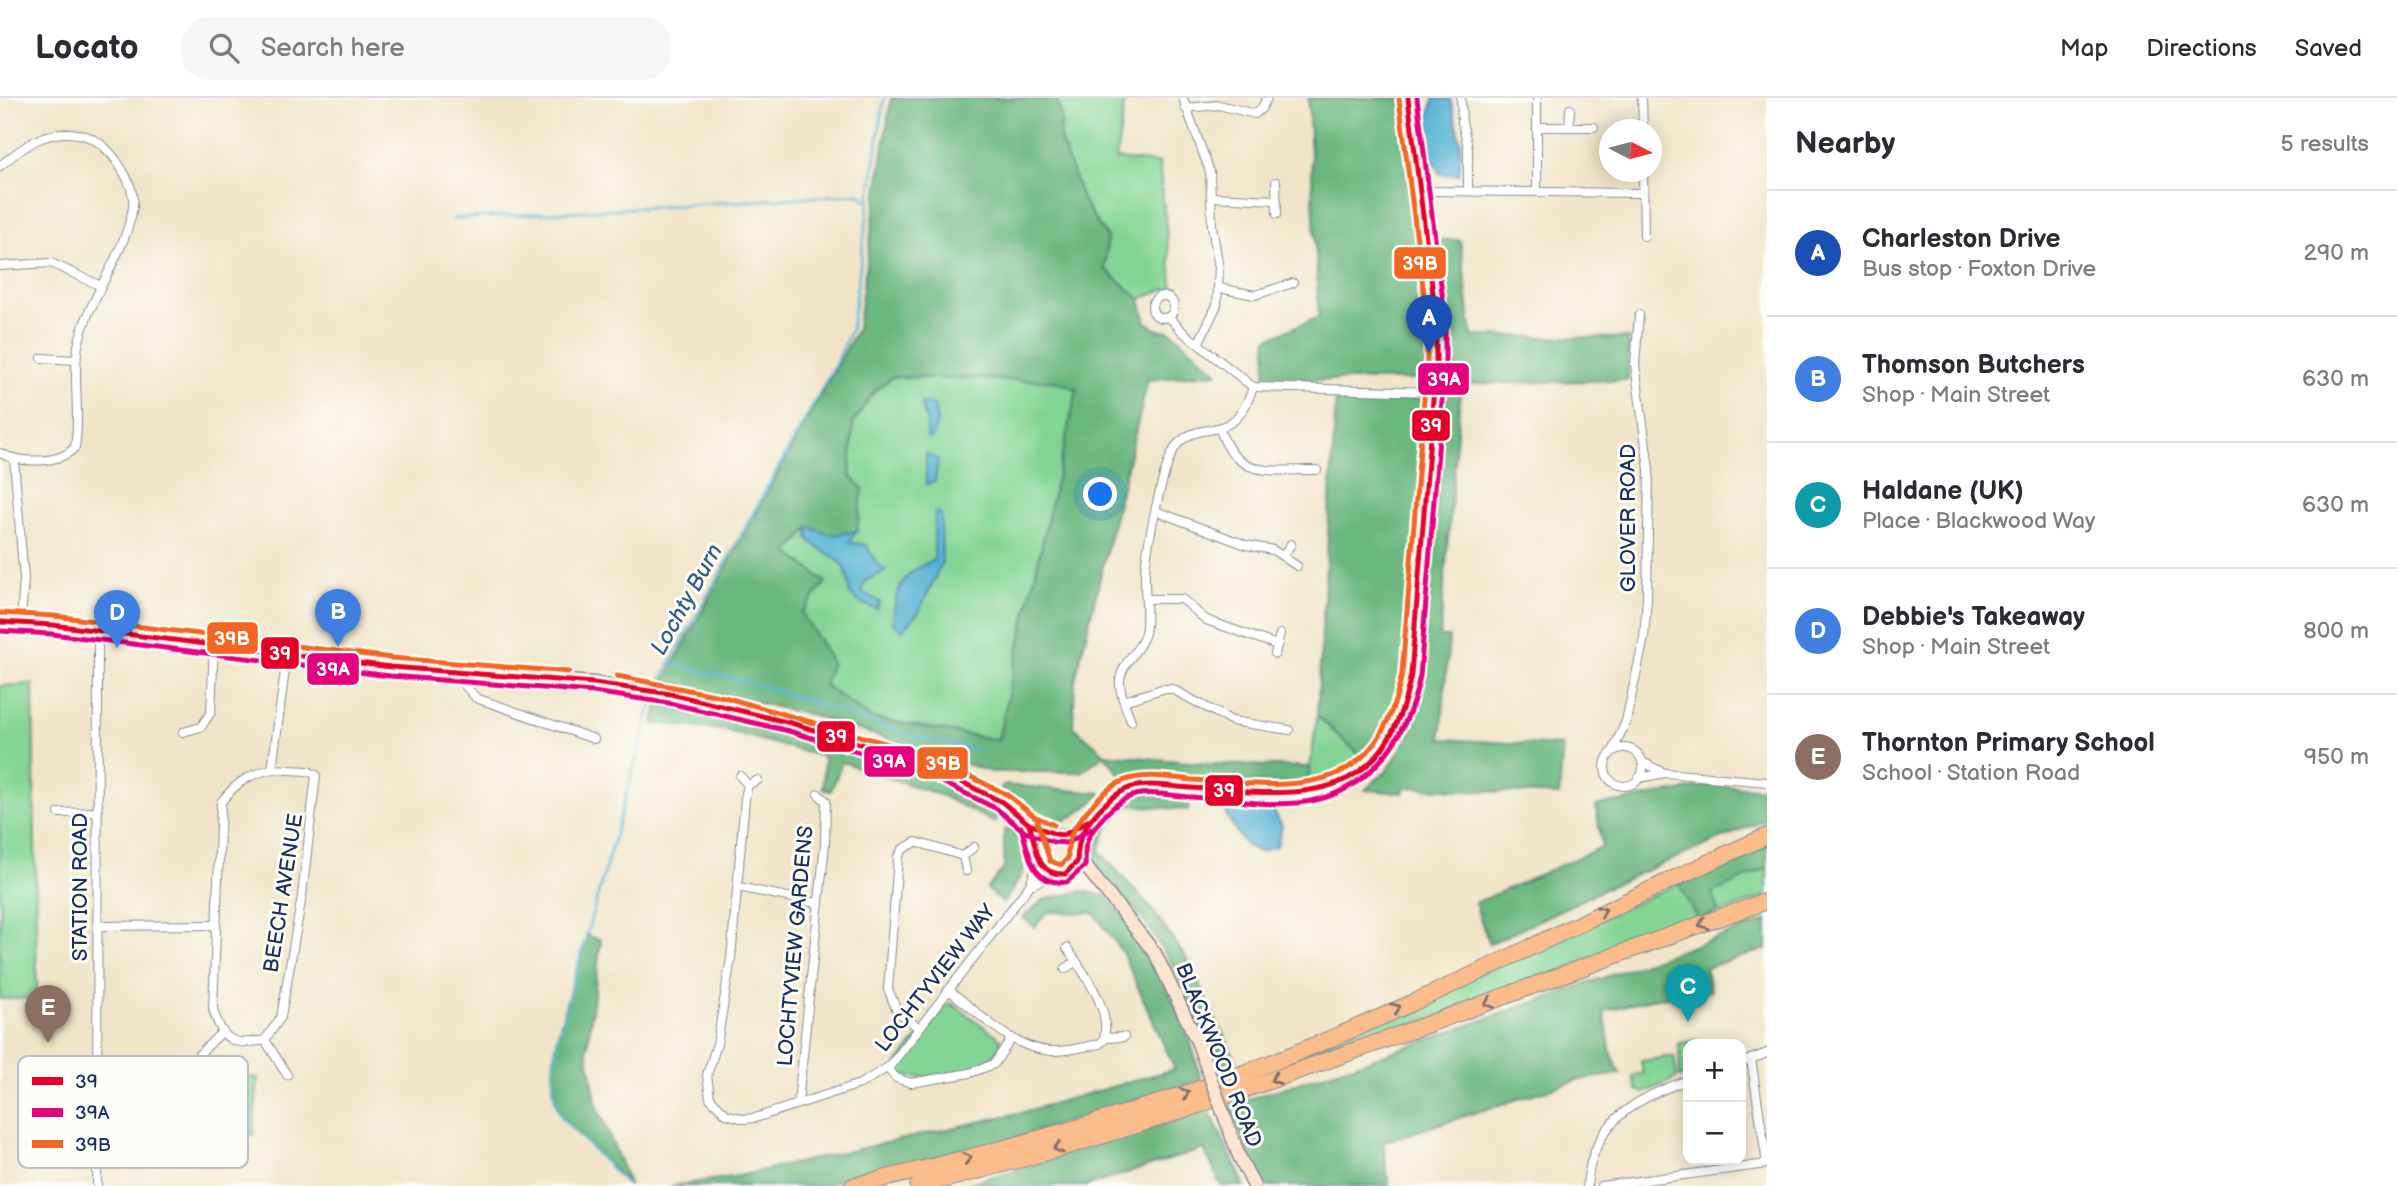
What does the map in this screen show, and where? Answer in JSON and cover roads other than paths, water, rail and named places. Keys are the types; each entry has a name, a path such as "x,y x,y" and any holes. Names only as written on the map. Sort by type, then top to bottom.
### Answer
{"highway":[{"path":"853,1186 1002,1149 1234,1077 1376,1018 1767,835"},
{"path":"918,1186 1094,1138 1231,1095 1767,901"}],"main road":[{"path":"0,622 21,621 455,674 594,683 671,694 745,711 923,763 1002,802 1029,824 1059,835 1077,851 1074,867 1059,874"},
{"path":"1029,824 1044,870 1059,874 1092,876"},
{"path":"1038,858 1041,843 1059,835"},
{"name":"BLACKWOOD ROAD","path":"1077,851 1092,876 1119,904 1155,953 1197,1041 1238,1156 1254,1186"}],"street":[{"path":"1183,98 1207,159 1219,288 1211,321 1199,342"},
{"path":"1185,108 1219,105 1255,114 1267,98"},
{"path":"1059,835 1091,819 1119,792 1135,786 1283,794 1311,792 1347,778 1380,751 1398,725 1408,693 1434,392 1436,317 1408,98"},
{"path":"1461,98 1462,122 1468,147 1468,191"},
{"path":"1537,98 1537,192"},
{"path":"1643,98 1643,119"},
{"path":"1569,127 1570,109"},
{"path":"1537,127 1594,127"},
{"path":"0,166 30,141 49,135 87,136 112,155 131,187 133,205 85,319 76,360 75,447 62,457 14,460 0,453"},
{"path":"1276,182 1277,214"},
{"path":"1643,182 1644,236"},
{"path":"1420,191 1643,193"},
{"path":"1212,197 1276,200"},
{"path":"0,266 51,263 101,286"},
{"path":"1219,288 1255,295 1293,283"},
{"name":"GLOVER ROAD","path":"1613,751 1626,721 1644,638 1647,598 1649,469 1635,364 1639,315"},
{"path":"1169,317 1183,332 1253,387 1434,392"},
{"path":"41,358 76,360"},
{"path":"1131,722 1120,681 1122,671 1145,633 1146,556 1172,453 1178,443 1187,436 1220,430 1239,416 1253,387"},
{"path":"1220,430 1231,456 1247,467 1317,470"},
{"path":"14,460 23,579 21,621"},
{"path":"1156,511 1246,545 1266,547 1297,566"},
{"path":"1283,556 1291,544"},
{"path":"1146,599 1182,599 1206,620 1276,649 1280,634"},
{"name":"STATION ROAD","path":"98,631 98,1056"},
{"path":"183,732 201,727 211,712 214,646"},
{"path":"286,655 272,769 249,774 235,785 221,802 213,1009 221,1033 231,1041 251,1043 265,1040 287,1075"},
{"path":"455,674 476,698 594,739"},
{"path":"1124,701 1162,689 1172,690 1232,721 1289,730"},
{"name":"GLOVER ROAD","path":"1626,721 1633,750"},
{"path":"1665,773 1642,762 1633,750 1623,748 1613,751 1605,765 1608,778 1624,786 1639,778 1665,773 1767,782"},
{"path":"1639,778 1642,762"},
{"name":"BEECH AVENUE","path":"265,1040 281,1015 317,784 316,775 308,771 272,769"},
{"path":"740,776 748,785 758,780"},
{"name":"LOCHTYVIEW WAY","path":"748,785 722,1017 707,1075 710,1098 718,1108 726,1114 744,1119 860,1084 887,1068 1030,886 1038,858"},
{"name":"LOCHTYVIEW GARDENS","path":"798,1103 825,844 825,801 818,794"},
{"path":"825,801 835,798"},
{"path":"59,813 98,812"},
{"path":"1077,851 1091,819"},
{"path":"919,1028 897,1012 888,989 897,861 903,849 916,842 963,856"},
{"path":"963,856 974,847"},
{"path":"963,856 966,871"},
{"name":"LOCHTYVIEW WAY","path":"1030,886 1059,874"},
{"path":"738,887 817,903"},
{"path":"98,926 215,925"},
{"path":"1067,948 1096,994 1105,1038"},
{"path":"1065,969 1076,961"},
{"path":"949,990 1012,1038 1027,1045 1050,1051 1099,1044 1105,1038 1124,1037"},
{"path":"198,1056 221,1033"},
{"path":"887,1068 896,1078 911,1083 970,1073 994,1064 1012,1038"},
{"path":"1746,1061 1767,1053"},
{"path":"1601,1186 1767,1164 1751,1059"},
{"path":"1587,1186 1590,1164 1604,1130 1621,1113 1641,1100 1683,1082"},
{"name":"STATION ROAD","path":"97,1168 97,1186"}],"water":[{"path":"1434,98 1450,98 1461,143 1459,175 1440,174 1435,165 1428,137"},
{"path":"921,403 934,405 937,421 932,438 927,438 927,423"},
{"path":"926,453 938,460 935,481 926,484"},
{"path":"935,512 941,514 942,563 919,612 903,630 893,624 898,592 907,577 934,560"},
{"path":"809,527 831,535 857,531 849,542 866,545 877,564 886,571 865,581 862,592 880,602 877,609 861,603 850,594 848,579 841,563 808,538"},
{"path":"1237,805 1274,811 1282,826 1277,846 1259,852 1245,845 1226,815 1229,808"}],"waterway":[{"name":"Lochty Burn","path":"657,687 835,365 851,329 884,98"},
{"path":"453,219 860,194 869,203"},
{"path":"669,663 762,686 913,736 979,750"},
{"name":"Lochty Burn","path":"628,1186 562,1118 553,1090 554,1070 557,1040 654,696"}],"place":[{"name":"Charleston Drive","path":"1429,353"},
{"name":"Thomson Butchers","path":"338,647"},
{"name":"Debbie's Takeaway","path":"117,648"},
{"name":"Haldane (UK)","path":"1688,1022"},
{"name":"Thornton Primary School","path":"48,1043"}]}
